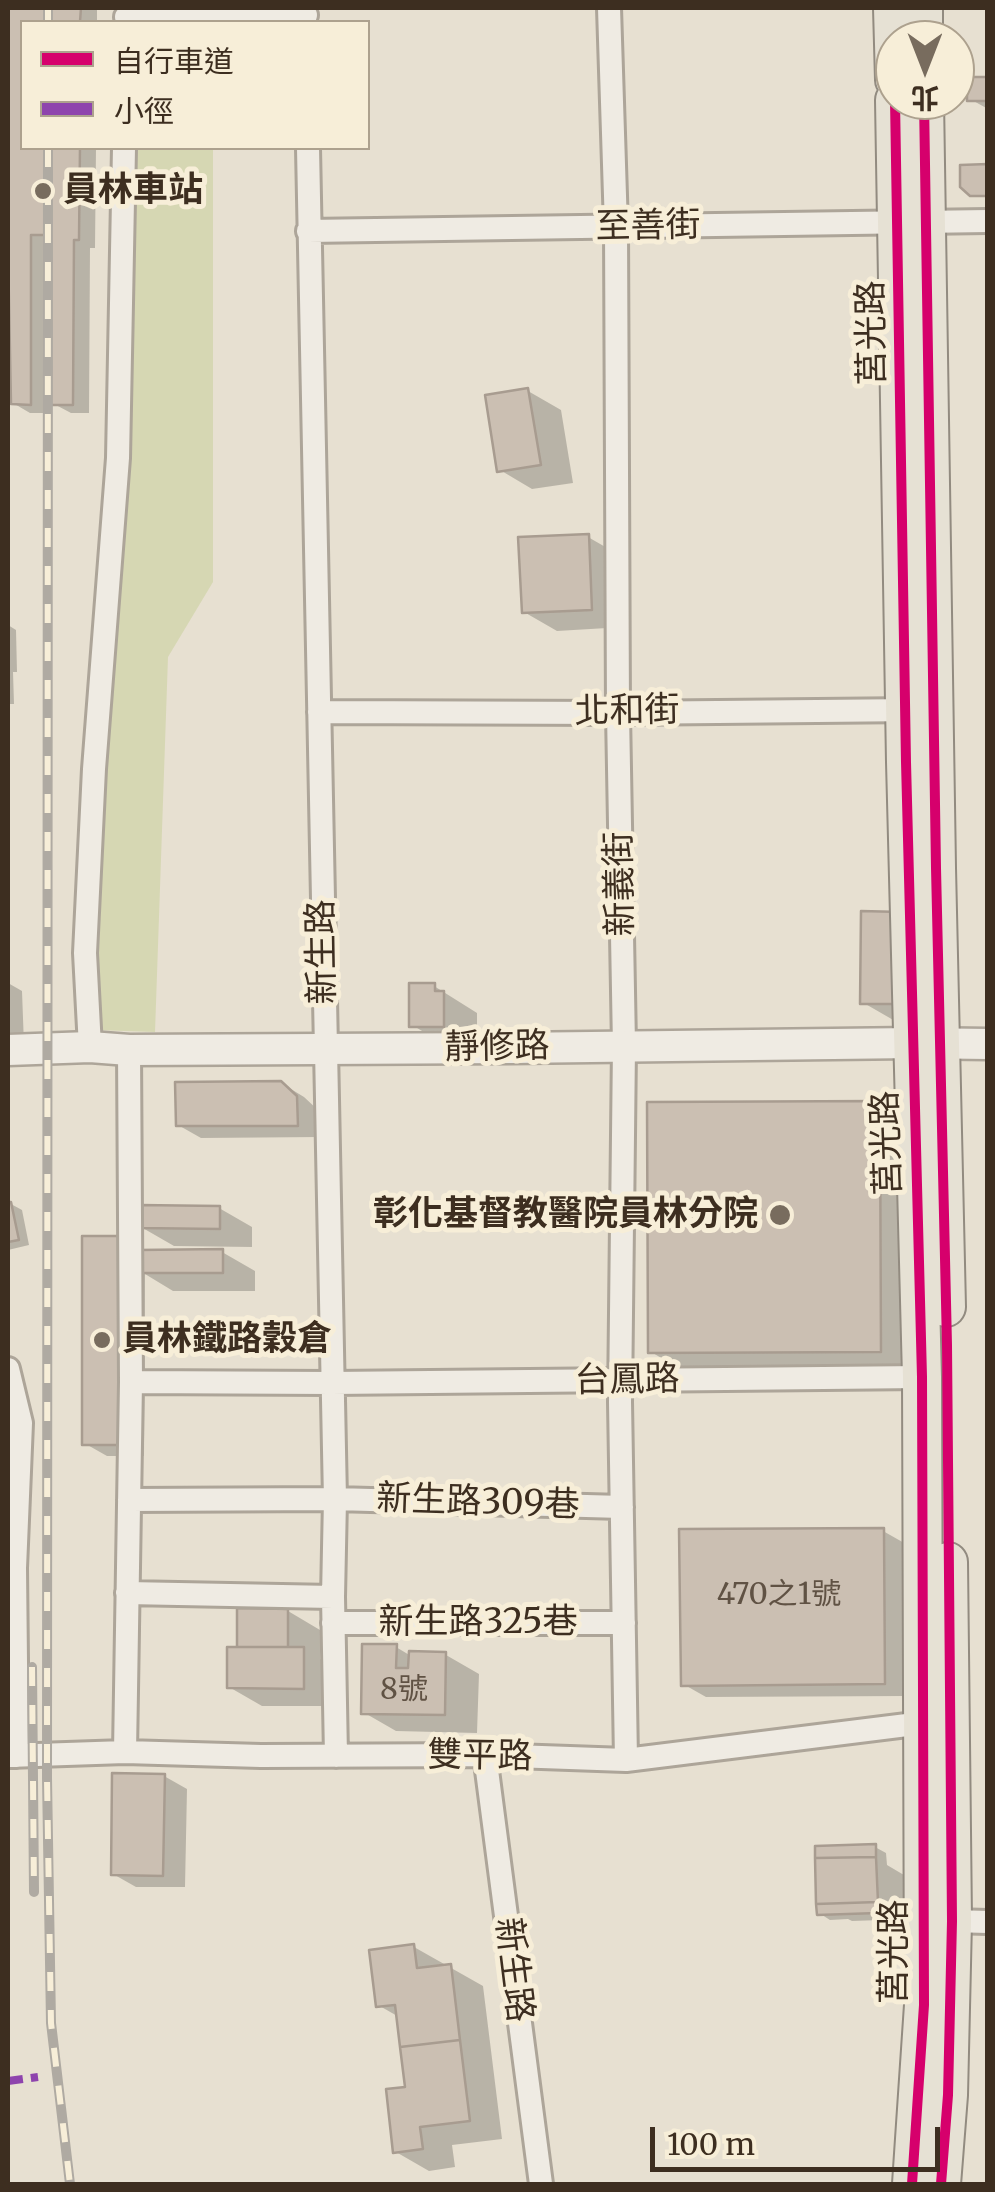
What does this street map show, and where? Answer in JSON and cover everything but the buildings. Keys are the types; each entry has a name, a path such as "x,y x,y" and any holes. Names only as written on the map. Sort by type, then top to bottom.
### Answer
{"main road":[{"name":"莒光路","path":"899,120 912,223 927,1044 922,1378 936,1723 970,1922 940,2184"},
{"name":"莒光路","path":"912,223 922,120"},
{"name":"莒光路","path":"912,2184 936,1723 947,1345 927,1044"}],"street":[{"name":"新義街","path":"609,8 616,227 624,1046 620,1381 626,1760"},
{"path":"126,16 306,15"},
{"path":"90,1047 85,953 94,769 118,458 124,150"},
{"name":"新生路","path":"308,150 335,1499 336,1756"},
{"name":"至善街","path":"308,231 988,221"},
{"name":"北和街","path":"319,712 920,710"},
{"name":"靜修路","path":"8,1050 988,1044"},
{"path":"124,1752 131,1382 129,1050"},
{"path":"8,1370 20,1424 12,1756"},
{"name":"台鳳路","path":"131,1382 922,1378"},
{"name":"新生路309巷","path":"129,1500 335,1499 622,1507"},
{"path":"128,1593 333,1596"},
{"name":"新生路325巷","path":"333,1623 624,1623"},
{"name":"雙平路","path":"12,1756 124,1752 626,1760 936,1723"},
{"name":"新生路","path":"486,1756 541,2184"}],"green space":[{"path":"135,150 213,150 213,582 168,657 155,1032 96,1030 105,783 130,447"}],"railway":[{"path":"48,8 48,20"},
{"path":"48,150 47,1778 51,2023 70,2184"},
{"path":"32,1667 34,1892"}],"marked path":[{"path":"8,2081 38,2077"}],"cycle path":[{"path":"895,120 922,1377 924,2005 912,2184"},
{"path":"924,120 947,1345 952,1921 948,2095 941,2184"}],"place":[{"name":"員林車站","path":"43,191"},
{"name":"彰化基督教醫院員林分院","path":"780,1215"},
{"name":"員林鐵路穀倉","path":"102,1340"}]}
